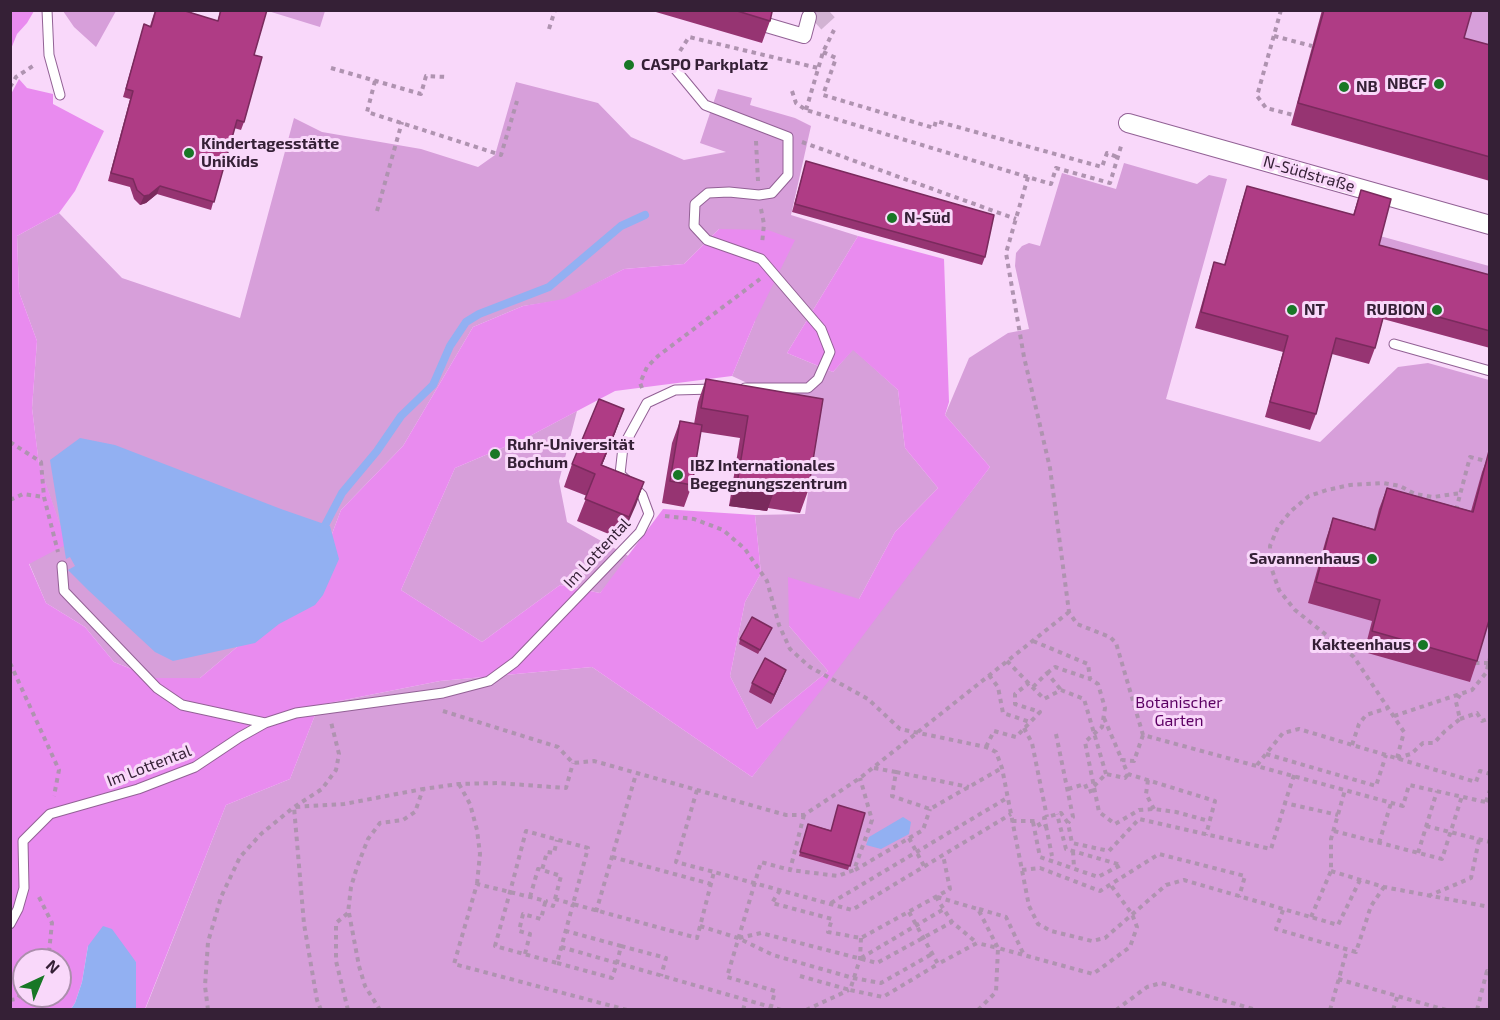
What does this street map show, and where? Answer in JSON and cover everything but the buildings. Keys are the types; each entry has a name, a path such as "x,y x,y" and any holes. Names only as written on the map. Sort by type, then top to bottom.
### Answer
{"street":[{"path":"756,10 753,21 804,36 809,17"},
{"name":"N-Südstraße","path":"1128,123 1490,225"}],"lane":[{"path":"46,10 49,55 60,95"},
{"path":"671,64 705,105 788,137 788,175 772,193 759,195 729,192 708,193 695,204 694,226 707,240 761,259 821,329 830,352 818,379 808,388 733,388"},
{"path":"1394,344 1490,371"},
{"name":"Im Lottental","path":"10,924 18,909 24,888 23,841 50,814 138,789 195,767 265,723 296,713 443,693 489,681 515,662 640,532 649,514 642,495 620,474 623,447 647,403 675,390 721,389"},
{"path":"62,566 64,591 157,687 182,705 265,723"}],"path":[{"path":"549,29 555,10"},
{"path":"1281,10 1257,96 1266,108 1299,117"},
{"path":"806,110 823,52 834,30"},
{"path":"1274,36 1312,46"},
{"path":"671,64 689,37 818,68"},
{"path":"792,91 796,103 806,110 1051,184 1056,168 1110,183 1117,157 1107,153 1102,167 936,121 934,128 824,95 836,58 823,52"},
{"path":"10,87 16,77 49,55"},
{"path":"331,68 421,94 426,76 447,76"},
{"path":"375,81 367,112 501,155 517,101"},
{"path":"377,211 402,122"},
{"path":"755,125 759,195"},
{"path":"788,137 1016,219"},
{"path":"1028,177 1006,253 1024,357 1050,468 1070,612 1077,624 1110,637 1116,643 1143,735 1134,761 1122,760"},
{"path":"640,383 647,367 658,356 770,271"},
{"path":"10,442 41,462 44,497 62,566"},
{"path":"1455,515 1470,457 1490,462"},
{"path":"1397,758 1404,732 1354,657 1295,610 1279,590 1271,567 1270,546 1278,527 1291,511 1309,496 1327,490 1350,485 1383,483 1400,486 1415,494 1433,496 1461,492"},
{"path":"10,500 23,495 44,497"},
{"path":"649,514 694,519 723,530 746,549 767,581 779,625 790,649 810,667 868,699 900,729 986,747 996,752 1002,768 1029,906 1038,924 1052,931 1092,941 1105,938 1166,885 1184,880 1338,925 1360,880"},
{"path":"573,763 594,761 786,815 804,815 860,778 1070,612"},
{"path":"1033,641 1088,664 1090,679"},
{"path":"1394,716 1472,690 1486,673 1490,658"},
{"path":"1008,661 1044,699 1061,690"},
{"path":"10,663 59,770 50,814"},
{"path":"1475,663 1488,663"},
{"path":"1033,687 1055,667 1098,684 1105,708 1102,727 1085,742 1099,812 1115,824 1139,810 1154,809 1209,821"},
{"path":"1047,674 1061,690 1084,699 1106,774"},
{"path":"989,675 998,687 1003,713 1030,722"},
{"path":"986,747 994,730 1016,737 1040,712 1015,704 1015,694 1029,683"},
{"path":"1460,695 1456,702 1460,719"},
{"path":"1352,745 1359,724 1366,715 1388,708"},
{"path":"208,1010 205,986 208,942 220,897 240,857 261,834 294,807 322,789 336,770 339,754 328,710"},
{"path":"1397,758 1411,754 1423,743 1434,743 1460,719 1477,713 1482,721 1490,718"},
{"path":"452,714 558,747 573,763"},
{"path":"1104,718 1128,774"},
{"path":"1024,728 1032,743 1047,817"},
{"path":"1257,765 1282,734 1299,729 1476,782 1480,771 1490,774"},
{"path":"1056,734 1073,817 1068,823"},
{"path":"1143,735 1403,806 1409,785 1488,803 1490,790"},
{"path":"1266,754 1376,786 1386,755"},
{"path":"294,807 344,804 459,784 498,783 566,788 573,763"},
{"path":"873,768 969,787"},
{"path":"770,1008 775,990 726,977 761,862 790,870 838,876 854,870 923,830 930,809 1002,768"},
{"path":"896,771 892,796 930,809"},
{"path":"596,912 636,774"},
{"path":"1106,774 1125,778 1128,774"},
{"path":"1068,789 1085,784 1088,792 1106,774"},
{"path":"1128,774 1215,801 1206,835"},
{"path":"1052,856 1044,818 1061,813 1068,823 1072,843 1109,851 1139,819 1270,849 1294,776"},
{"path":"854,870 872,820 860,778"},
{"path":"1148,780 1146,794 1154,809"},
{"path":"459,784 470,804 480,854 477,884 454,964 627,1010"},
{"path":"380,1010 365,986 359,966 348,913 351,887 368,839 380,823 404,820 415,812 423,789"},
{"path":"696,790 676,862 852,910 1011,814"},
{"path":"1311,917 1331,871 1331,840 1345,790"},
{"path":"1418,854 1437,791"},
{"path":"1334,831 1442,859 1462,796"},
{"path":"831,903 1007,798"},
{"path":"1285,803 1338,815"},
{"path":"1379,843 1391,803"},
{"path":"294,807 304,924 317,1000 321,1010"},
{"path":"1033,822 1040,857 1098,877 1121,865 1066,849 1057,814"},
{"path":"790,870 804,815"},
{"path":"1012,821 1037,821 1041,828 1046,826"},
{"path":"1426,826 1490,842"},
{"path":"557,963 588,848 526,831 495,946 525,954 557,963 612,978 621,946"},
{"path":"909,838 924,866"},
{"path":"542,870 547,852 554,853 557,840"},
{"path":"1428,896 1472,878 1479,840"},
{"path":"1073,851 1074,868"},
{"path":"1022,870 1040,868 1100,891 1159,854 1245,876 1239,897"},
{"path":"780,890 772,903 832,919 828,932 861,938 950,889 943,855"},
{"path":"612,857 711,884"},
{"path":"477,884 546,901 545,903 553,906 561,876 538,869 530,897"},
{"path":"1331,871 1384,887 1490,907"},
{"path":"555,899 697,938 714,872"},
{"path":"936,897 952,922 977,943 1093,974 1130,947 1137,927 1132,914 1110,884"},
{"path":"1283,910 1276,929 1356,952 1371,906 1384,887"},
{"path":"936,897 1006,917 1024,955"},
{"path":"525,954 530,934 519,931 524,914 541,919 545,903"},
{"path":"860,959 944,909"},
{"path":"978,909 998,948 996,992 978,1010"},
{"path":"909,912 938,964"},
{"path":"348,913 336,923 336,961 348,1010"},
{"path":"738,938 761,933 877,963 952,922"},
{"path":"49,948 52,923"},
{"path":"700,926 738,938 773,955 853,978 881,983 932,954"},
{"path":"566,931 666,958 661,976"},
{"path":"850,990 860,959 861,938"},
{"path":"800,976 883,997 977,943"},
{"path":"561,947 782,1010"},
{"path":"1330,1010 1347,950"},
{"path":"1477,1010 1487,971 1490,972"},
{"path":"1338,979 1446,1010"},
{"path":"1116,1010 1147,987 1161,983 1257,1010"},
{"path":"806,1010 850,990"},
{"path":"1393,1010 1398,995"},
{"path":"743,1010 746,1000"}],"green space":[{"path":"63,11 116,11 96,47 74,27"},
{"path":"268,11 325,11 320,27"},
{"path":"1470,11 1489,11 1489,69 1456,59"},
{"path":"516,82 598,103 631,137 684,160 726,152 700,143 718,89 752,98 750,105 795,118 811,126 791,215 858,236 787,353 833,372 853,349 898,390 905,448 938,488 895,532 859,599 789,626 828,671 757,729 730,676 745,602 761,573 755,515 805,514 819,416 732,376 755,321 719,229 684,264 624,269 564,300 523,306 473,327 403,446 341,510 307,600 237,647 200,678 154,678 114,662 85,627 46,603 29,563 66,543 39,465 32,408 37,341 19,292 17,236 59,213 122,278 240,318 294,118 322,132 421,149 478,167 495,155"},
{"name":"Botanischer Garten","path":"1124,163 1197,184 1209,175 1227,179 1166,399 1320,442 1398,367 1428,363 1489,380 1489,1009 145,1010 226,805 290,779 319,705 440,681 592,667 752,777 990,467 945,415 969,358 1008,333 1029,329 1015,266 1016,253 1022,246 1029,243 1040,246 1062,173 1116,189"},
{"path":"1380,236 1489,266 1489,292 1373,260"},
{"path":"577,411 559,481 567,522 632,558 600,593 560,585 482,642 401,590 455,468 528,437"}],"shaded area":[{"path":"11,10 34,11 17,34 11,49"},
{"path":"19,79 27,88 53,94 53,104 104,131 75,191 59,213 17,236 19,292 37,341 32,408 39,464 67,544 29,564 46,603 85,627 114,662 154,678 200,678 237,647 307,600 341,510 403,446 473,327 523,306 564,299 624,269 684,264 719,229 768,230 795,240 755,321 732,376 615,391 528,437 455,468 401,590 482,642 560,585 600,593 663,509 755,515 761,573 745,602 730,676 757,729 828,671 789,626 788,577 859,599 895,532 938,488 905,448 898,390 853,350 833,372 787,353 858,236 944,259 949,402 945,415 990,467 831,678 752,777 592,667 440,681 319,705 290,779 226,805 145,1009 136,1009 136,962 88,946 82,982 72,1008 72,948 12,948 12,1008 72,1008 11,1010 10,96"}],"water":[{"path":"80,438 115,445 330,526 339,559 323,595 315,605 279,624 255,643 173,661 155,652 68,570 75,566 70,557 66,559 50,460"},
{"path":"903,817 911,822 909,834 881,849 866,845 869,837"},
{"path":"103,926 112,929 136,962 136,1009 71,1009 82,982 88,946"}],"waterway":[{"path":"321,533 342,493 377,451 401,416 433,385 450,346 466,322 479,314 549,287 621,226 645,215"}],"tunnel":[{"path":"816,10 834,30"}],"place":[{"name":"CASPO Parkplatz","path":"629,65"},
{"name":"NBCF","path":"1439,84"},
{"name":"NB","path":"1344,87"},
{"name":"Kindertagesstätte UniKids","path":"189,153"},
{"name":"N-Süd","path":"892,218"},
{"name":"NT","path":"1292,310"},
{"name":"RUBION","path":"1437,310"},
{"name":"Ruhr-Universität Bochum","path":"495,454"},
{"name":"IBZ Internationales Begegnungszentrum","path":"678,475"},
{"name":"Savannenhaus","path":"1372,559"},
{"name":"Kakteenhaus","path":"1423,645"}]}
